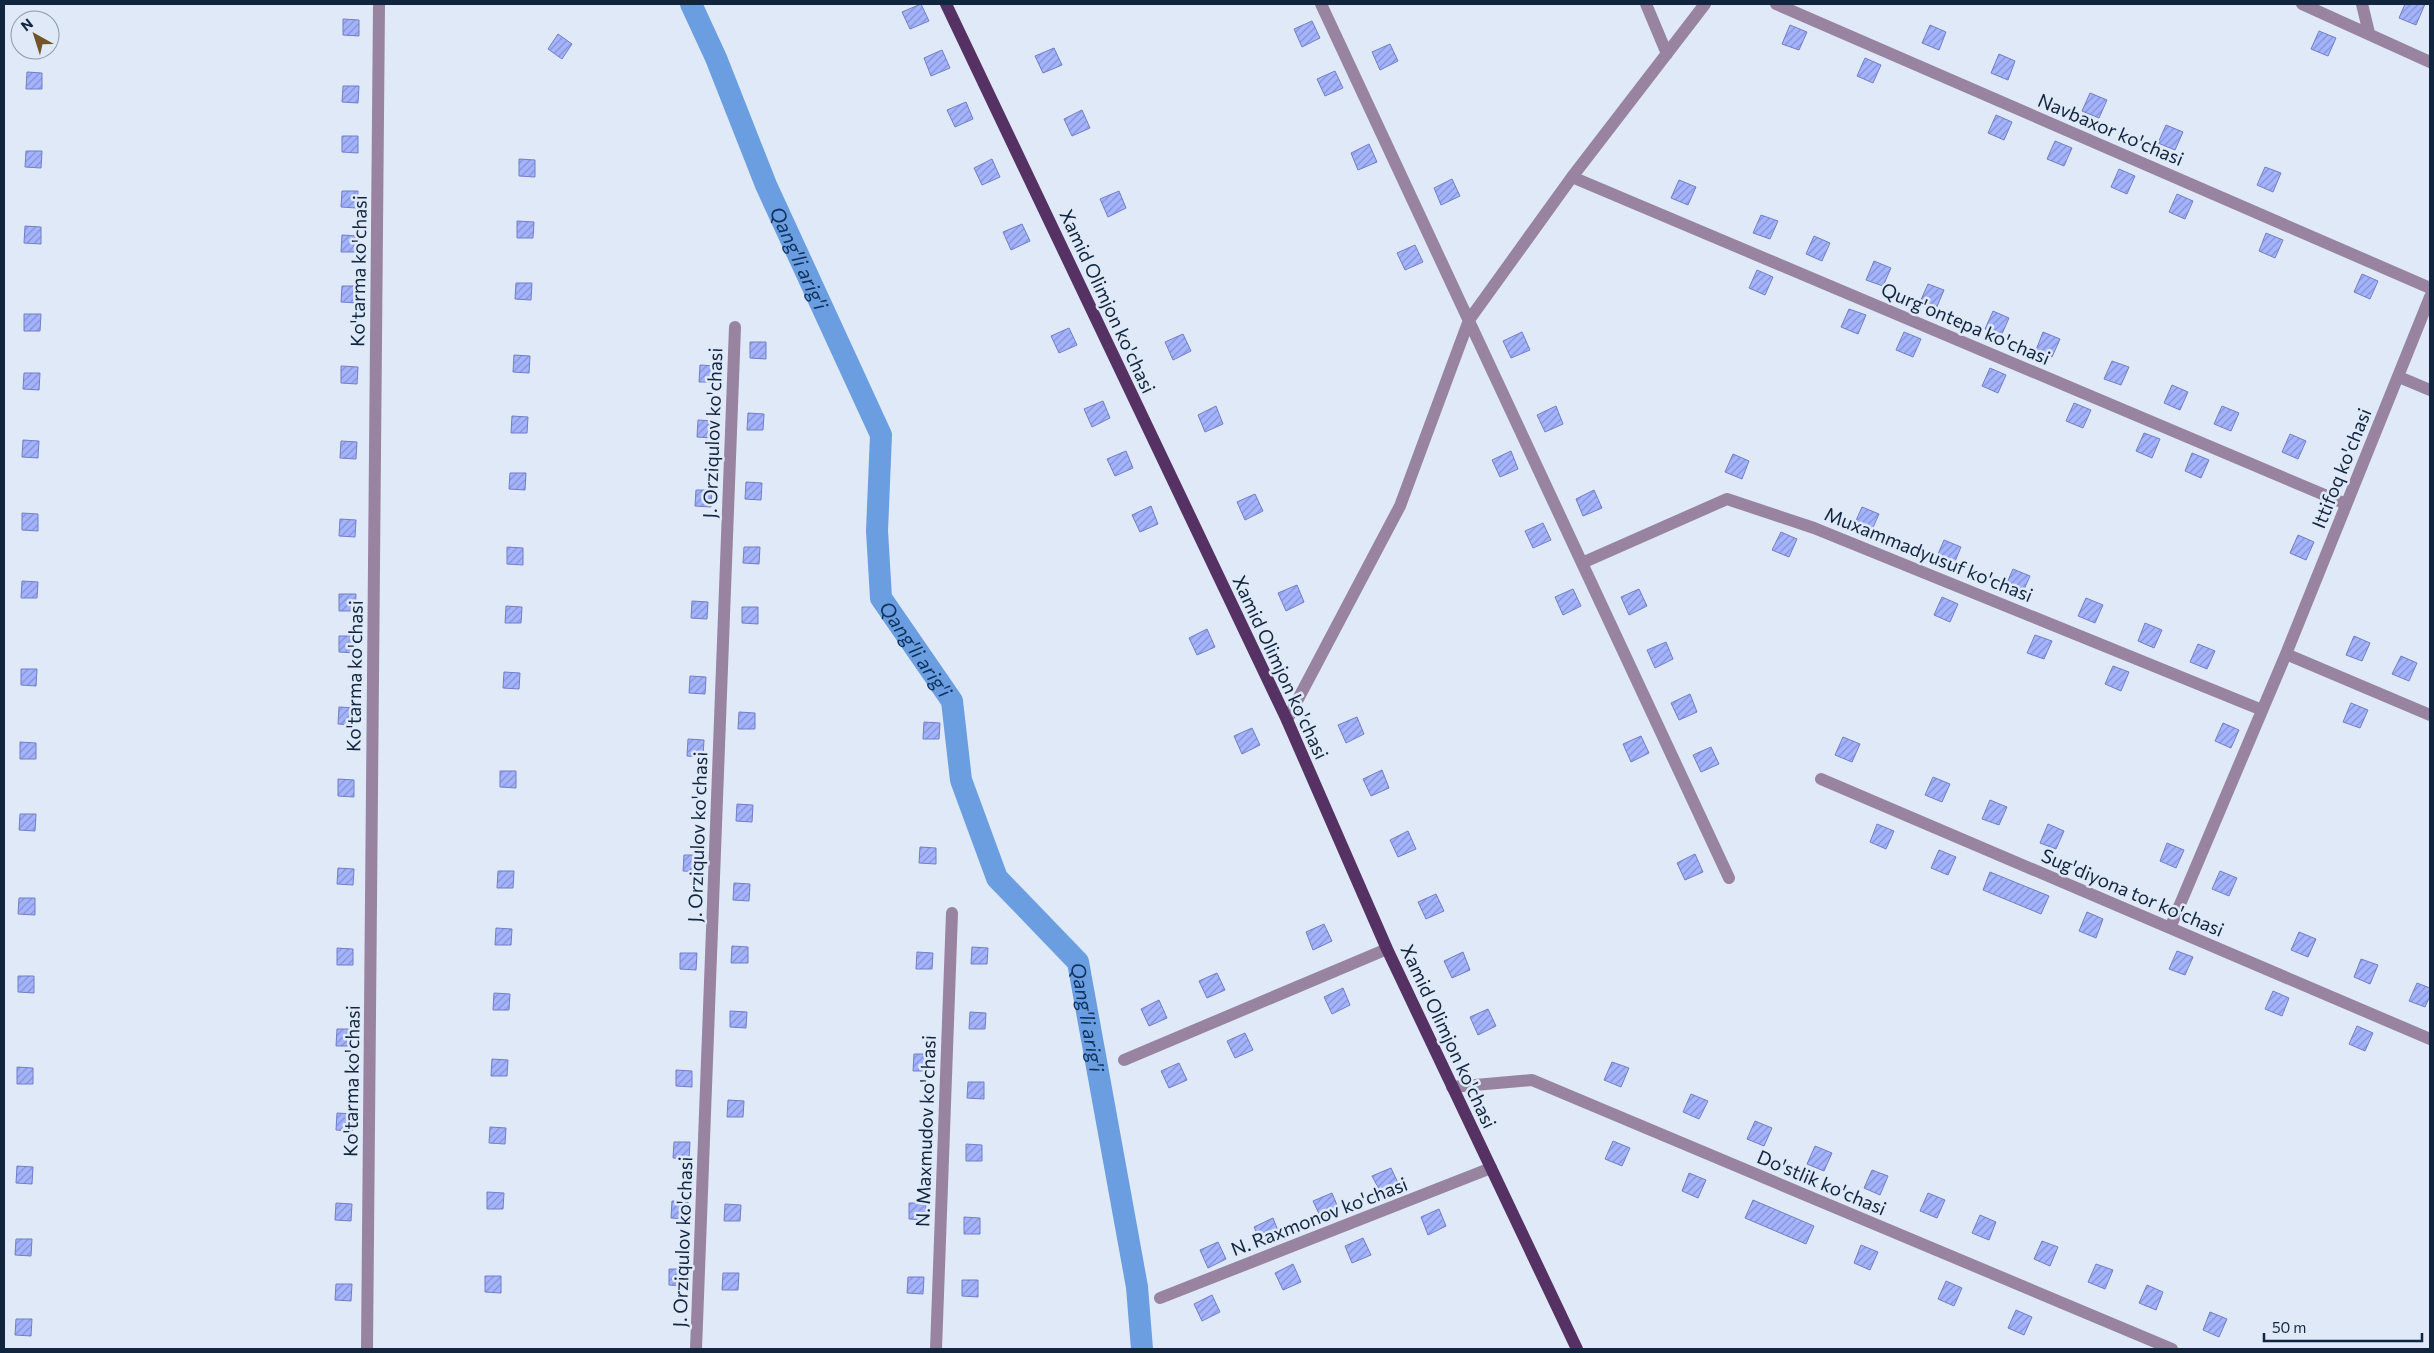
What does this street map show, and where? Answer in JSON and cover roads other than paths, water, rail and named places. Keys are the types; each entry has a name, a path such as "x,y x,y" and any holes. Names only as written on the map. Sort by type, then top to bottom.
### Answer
{"main road":[{"name":"Xamid Olimjon ko'chasi","path":"946,4 1287,720 1387,949 1577,1349"}],"street":[{"name":"Ko'tarma ko'chasi","path":"367,1349 379,4"},
{"path":"1321,4 1729,878"},
{"path":"1646,4 1667,54"},
{"path":"1287,720 1400,506 1469,320 1572,177 1705,4"},
{"name":"Navbaxor ko'chasi","path":"1776,4 2430,288"},
{"path":"2302,4 2430,62"},
{"path":"2362,4 2369,33"},
{"name":"Qurg'ontepa ko'chasi","path":"1572,177 2346,504"},
{"name":"Ittifoq ko'chasi","path":"2170,928 2286,654 2430,297"},
{"name":"J. Orziqulov ko'chasi","path":"696,1349 735,327"},
{"path":"2399,377 2430,390"},
{"name":"Muxammadyusuf ko'chasi","path":"1582,563 1726,499 1814,528 2262,710"},
{"path":"2286,654 2430,715"},
{"name":"Sug'diyona tor ko'chasi","path":"1821,779 2430,1039"},
{"name":"N. Maxmudov ko'chasi","path":"936,1349 952,914"},
{"path":"1124,1060 1387,949"},
{"name":"Do'stlik ko'chasi","path":"1452,1087 1532,1080 2172,1349"},
{"name":"N. Raxmonov ko'chasi","path":"1160,1298 1491,1168"}],"waterway":[{"name":"Qang'li arig'i","path":"691,4 716,58 766,185 881,435 877,531 881,598 952,701 961,780 997,878 1078,962 1137,1287 1142,1349"}]}
